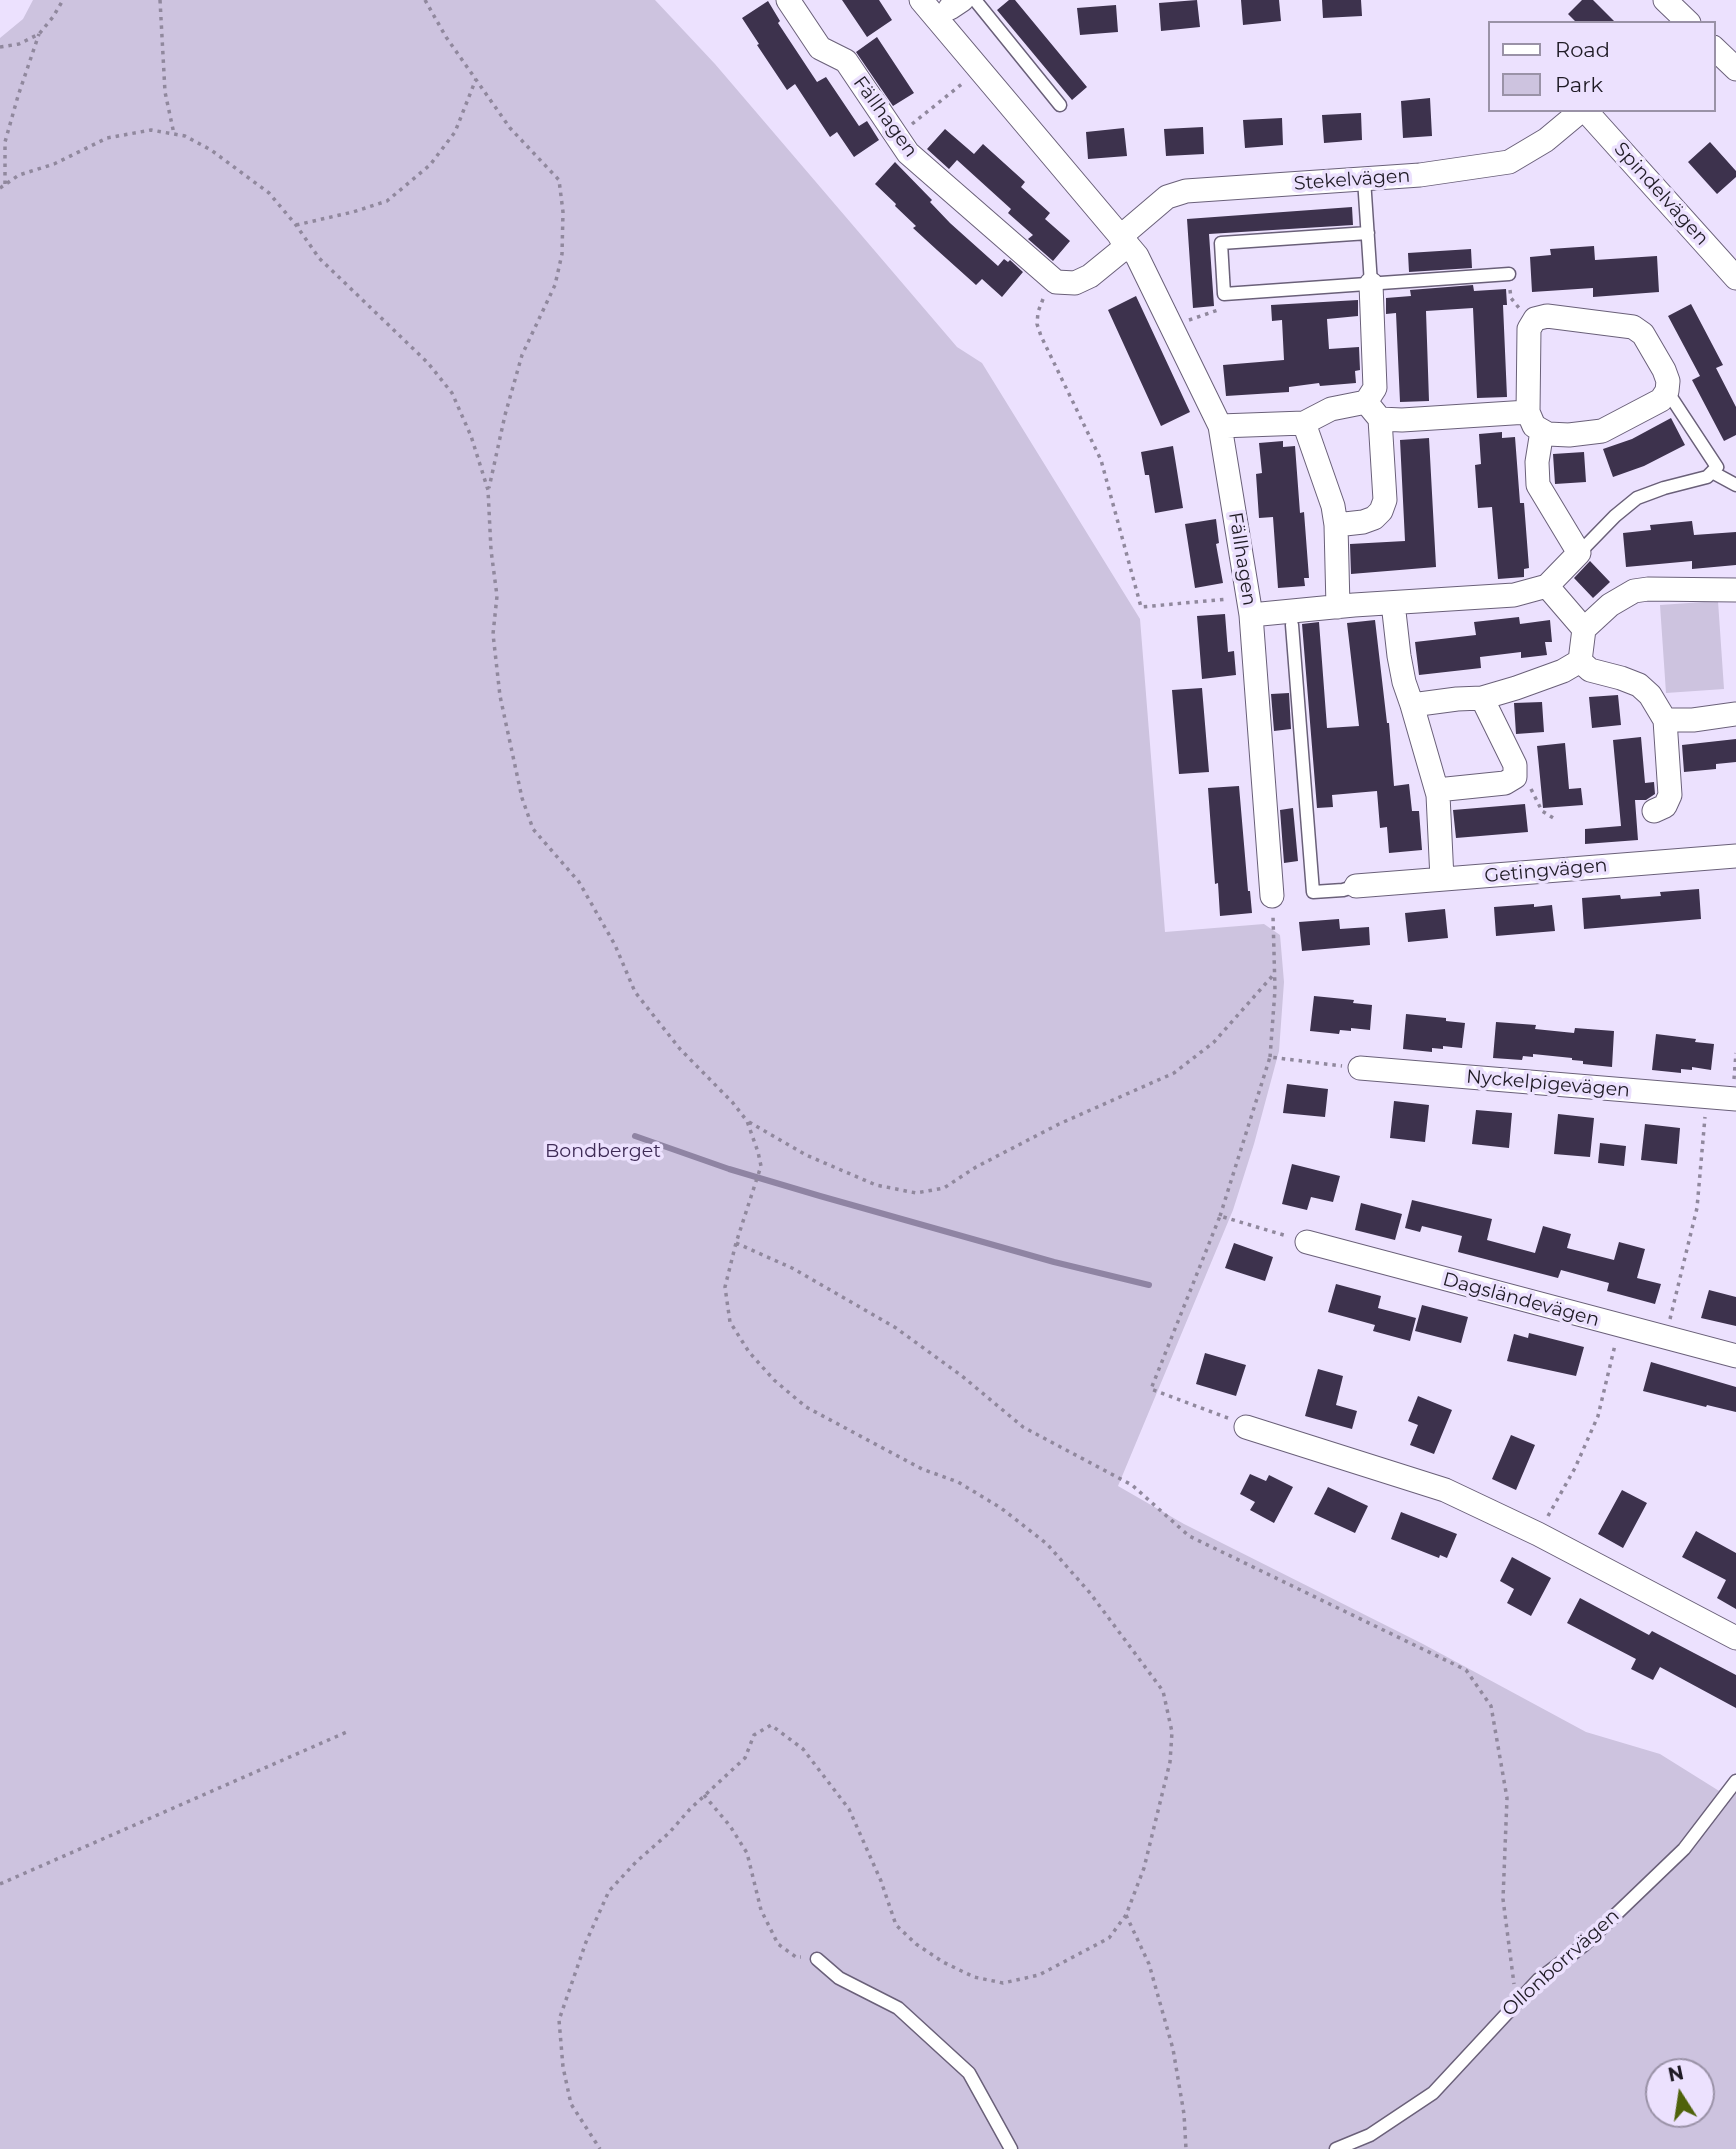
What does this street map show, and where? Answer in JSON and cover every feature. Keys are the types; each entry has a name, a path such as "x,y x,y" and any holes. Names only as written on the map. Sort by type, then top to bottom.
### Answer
{"street":[{"name":"Fällhagen","path":"788,0 820,48 846,61 908,153 1056,282"},
{"name":"Fällhagen","path":"921,0 1137,257 1220,426 1249,606 1272,895"},
{"path":"1715,49 1736,69"},
{"name":"Stekelvägen","path":"1124,241 1167,197 1186,191 1432,174 1509,162 1537,146 1580,112"},
{"name":"Spindelvägen","path":"1585,112 1736,278"},
{"path":"1056,282 1075,283 1090,276 1124,241"},
{"path":"1336,524 1374,519 1385,500 1373,410 1375,388 1371,284"},
{"path":"1547,316 1633,327 1643,334 1664,370 1668,381 1667,391 1661,400 1602,431 1557,435 1542,431 1534,426 1528,412 1529,329 1535,319 1547,316"},
{"path":"1220,426 1304,423 1331,410 1373,410 1402,420 1528,412"},
{"path":"1304,423 1333,506 1336,524 1338,607"},
{"path":"1249,606 1338,607 1514,595 1547,586 1579,553 1538,485 1537,462 1542,431"},
{"path":"1547,586 1584,629"},
{"path":"1580,662 1584,629 1610,606 1634,591 1736,590"},
{"path":"1393,603 1404,682 1437,790 1442,879"},
{"path":"1412,705 1482,698 1540,680 1580,662"},
{"path":"1580,662 1590,670 1639,685 1650,695 1665,720 1671,795 1665,806 1654,811"},
{"path":"1437,790 1505,783 1515,777 1515,765 1482,698"},
{"path":"1665,720 1736,715"},
{"name":"Getingvägen","path":"1356,886 1736,856"},
{"name":"Nyckelpigevägen","path":"1360,1068 1736,1099"},
{"name":"Dagsländevägen","path":"1307,1242 1736,1356"},
{"path":"1245,1427 1445,1490 1538,1534 1736,1638"}],"lane":[{"path":"975,0 1060,106"},
{"path":"1364,179 1371,284"},
{"path":"1368,233 1221,243 1224,294 1509,274"},
{"path":"1579,553 1637,498 1664,488 1707,478 1717,467 1667,391"},
{"path":"1712,472 1736,485"},
{"path":"1292,625 1312,892 1343,890 1356,886"},
{"name":"Ollonborrvägen","path":"1336,2149 1370,2135 1433,2093 1538,1980 1584,1945 1684,1849 1736,1780"},
{"path":"817,1959 839,1978 898,2008 969,2073 1011,2149"}],"path":[{"path":"0,47 19,44 39,34 54,17 63,0"},
{"path":"160,0 164,80 174,134"},
{"path":"425,0 446,37 510,128 559,180 563,212 562,254 555,285 522,355 488,490"},
{"path":"2,186 5,142 39,34"},
{"path":"896,136 980,70"},
{"path":"296,225 354,212 387,201 430,165 455,132 476,79"},
{"path":"2,186 19,175 54,164 107,138 151,130 185,136 211,150 269,193 319,258 428,363 452,393 471,436 488,490 497,596 494,634 500,696 522,798 533,829 579,882 615,945 635,992 680,1049 733,1102 747,1121 758,1152 761,1166 725,1287 730,1322 749,1352 774,1380 806,1407 922,1469 958,1482 1001,1508 1038,1537 1090,1593 1163,1691 1172,1732 1170,1762 1144,1868 1126,1915 1109,1938 1039,1975 1003,1983 974,1977 943,1962 916,1944 896,1925 881,1881 849,1809 803,1749 771,1725 754,1735 745,1758 704,1795 609,1891 567,1993 559,2020 571,2104 600,2149"},
{"path":"1509,274 1511,298 1533,323"},
{"path":"1056,282 1042,301 1037,324 1101,460 1141,607 1249,606"},
{"path":"1171,326 1220,311 1224,305 1224,294"},
{"path":"1515,777 1533,790 1542,811 1555,819"},
{"path":"1245,1427 1224,1415 1151,1389 1220,1216 1270,1057 1275,973 1272,895"},
{"path":"747,1121 806,1155 876,1185 916,1194 944,1188 976,1167 1059,1124 1174,1073 1214,1042 1275,973"},
{"path":"1270,1057 1360,1068"},
{"path":"1666,1338 1697,1208 1707,1097"},
{"path":"1220,1216 1307,1242"},
{"path":"736,1243 792,1268 896,1328 962,1376 1023,1427 1132,1485 1189,1535 1466,1670 1491,1706 1507,1798 1503,1899 1516,2003"},
{"path":"1538,1534 1575,1468 1598,1416 1620,1326"},
{"path":"0,1884 349,1731"},
{"path":"704,1795 730,1826 747,1853 761,1910 778,1944 796,1957 817,1959"},
{"path":"1126,1915 1149,1964 1173,2049 1184,2114 1186,2149"}],"green space":[{"name":"Bondberget","path":"33,0 655,0 715,64 957,347 982,363 1140,619 1165,932 1264,924 1280,935 1284,982 1279,1051 1254,1144 1233,1210 1118,1486 1184,1524 1423,1644 1586,1732 1660,1754 1724,1794 1736,1776 1736,2149 0,2149 0,38 23,19"},
{"path":"1718,601 1724,689 1666,693 1660,605"}],"building":[{"path":"842,0 879,0 892,20 867,37"},
{"path":"1009,0 1015,0 1087,87 1072,100 997,10"},
{"path":"1197,0 1200,27 1161,31 1159,3"},
{"path":"1241,0 1279,0 1281,21 1243,25"},
{"path":"1322,0 1361,0 1362,16 1323,18"},
{"path":"1582,0 1593,0 1614,21 1575,21 1568,14"},
{"path":"768,1 780,21 778,23 817,82 826,77 859,126 867,121 879,140 854,157 837,132 830,137 795,84 787,90 742,18"},
{"path":"1116,5 1118,32 1080,35 1077,8"},
{"path":"877,37 914,93 893,106 856,52"},
{"path":"1430,98 1432,136 1403,138 1401,101"},
{"path":"1361,113 1362,140 1324,143 1322,115"},
{"path":"1282,118 1283,145 1245,148 1243,120"},
{"path":"1203,127 1204,154 1166,156 1164,129"},
{"path":"1124,128 1127,156 1088,159 1086,132"},
{"path":"945,129 974,154 983,144 1025,182 1021,187 1050,213 1045,219 1070,241 1053,261 1028,239 1033,235 1008,213 1011,209 957,160 949,169 927,149"},
{"path":"1710,142 1736,171 1736,177 1717,194 1688,162"},
{"path":"895,162 950,223 998,266 1004,259 1008,262 1010,260 1023,272 1002,297 982,279 976,285 913,228 916,226 875,184"},
{"path":"1352,207 1353,225 1209,234 1214,306 1193,308 1187,219"},
{"path":"1594,246 1595,260 1657,256 1659,292 1593,297 1593,288 1532,292 1530,257 1551,255 1550,249"},
{"path":"1471,249 1472,268 1409,272 1408,253"},
{"path":"1473,285 1474,291 1506,289 1507,305 1503,305 1507,397 1477,398 1473,308 1426,311 1429,401 1400,402 1396,313 1386,314 1386,298 1411,296 1410,290"},
{"path":"1136,296 1190,412 1161,426 1108,310"},
{"path":"1358,300 1358,316 1327,319 1329,349 1359,347 1360,370 1355,371 1356,383 1320,386 1319,383 1289,387 1289,392 1226,396 1223,365 1284,360 1282,320 1272,321 1271,305"},
{"path":"1691,304 1723,365 1716,368 1736,407 1736,435 1724,441 1692,380 1700,376 1668,316"},
{"path":"1671,418 1685,445 1644,466 1613,477 1603,449 1632,439"},
{"path":"1502,432 1502,438 1515,437 1529,568 1524,569 1524,577 1498,579 1492,507 1478,508 1475,465 1481,464 1479,434"},
{"path":"1429,438 1436,567 1351,574 1350,544 1405,541 1400,440"},
{"path":"1283,441 1283,447 1295,446 1309,578 1304,578 1305,586 1278,588 1273,517 1259,518 1256,474 1262,473 1259,443"},
{"path":"1173,446 1183,508 1155,513 1149,475 1145,475 1141,452"},
{"path":"1584,452 1586,482 1555,484 1553,454"},
{"path":"1216,519 1219,543 1216,544 1223,583 1195,588 1185,524"},
{"path":"1692,521 1694,535 1736,532 1736,565 1692,569 1692,561 1626,567 1623,533 1651,530 1650,525"},
{"path":"1590,561 1610,582 1593,598 1574,578"},
{"path":"1225,614 1228,652 1234,651 1236,675 1202,679 1197,616"},
{"path":"1519,617 1520,624 1550,620 1552,642 1545,642 1547,655 1521,658 1521,652 1480,657 1481,668 1419,675 1415,642 1476,635 1474,622"},
{"path":"1375,620 1389,723 1394,786 1409,784 1412,811 1419,811 1422,850 1389,853 1387,827 1380,828 1377,791 1332,795 1333,807 1317,808 1302,624 1319,622 1327,728 1359,726 1347,623"},
{"path":"1202,688 1209,772 1179,774 1172,690"},
{"path":"1289,693 1291,729 1274,731 1271,694"},
{"path":"1618,695 1621,725 1592,728 1589,697"},
{"path":"1542,702 1544,732 1516,734 1514,703"},
{"path":"1641,737 1645,783 1654,782 1655,794 1646,800 1635,800 1638,840 1585,844 1585,829 1621,826 1613,740"},
{"path":"1736,739 1736,762 1716,764 1716,769 1684,772 1682,745"},
{"path":"1565,743 1569,789 1581,788 1583,805 1543,808 1537,746"},
{"path":"1239,786 1252,913 1220,916 1208,788"},
{"path":"1525,804 1528,832 1456,838 1453,810"},
{"path":"1293,808 1298,861 1284,863 1280,810"},
{"path":"1699,889 1701,919 1584,929 1582,898 1661,896 1660,892"},
{"path":"1534,904 1534,907 1552,905 1555,931 1496,936 1494,907"},
{"path":"1445,909 1448,938 1408,942 1405,913"},
{"path":"1339,919 1340,929 1369,927 1370,945 1302,951 1299,922"},
{"path":"1314,996 1354,1000 1353,1003 1372,1005 1370,1030 1351,1028 1351,1031 1340,1030 1339,1034 1310,1031"},
{"path":"1406,1014 1465,1023 1462,1048 1443,1046 1443,1049 1432,1048 1432,1052 1403,1049"},
{"path":"1496,1022 1536,1025 1535,1029 1574,1033 1575,1028 1614,1031 1612,1067 1583,1064 1583,1061 1572,1058 1533,1054 1533,1057 1523,1056 1522,1060 1493,1058"},
{"path":"1656,1034 1714,1044 1711,1070 1692,1067 1692,1070 1681,1069 1681,1073 1652,1070"},
{"path":"1287,1084 1328,1089 1325,1117 1283,1113"},
{"path":"1394,1101 1429,1105 1425,1142 1390,1138"},
{"path":"1476,1110 1512,1113 1509,1148 1472,1144"},
{"path":"1558,1114 1594,1118 1590,1157 1554,1154"},
{"path":"1645,1124 1680,1128 1677,1164 1641,1160"},
{"path":"1600,1143 1626,1146 1624,1166 1598,1163"},
{"path":"1292,1164 1340,1176 1333,1202 1311,1197 1307,1210 1282,1204"},
{"path":"1412,1200 1492,1219 1487,1240 1535,1253 1543,1226 1571,1234 1567,1248 1614,1260 1619,1242 1645,1249 1637,1278 1661,1284 1655,1304 1607,1291 1609,1283 1561,1270 1558,1278 1458,1252 1462,1236 1422,1226 1420,1232 1405,1228"},
{"path":"1361,1203 1402,1214 1395,1240 1355,1230"},
{"path":"1234,1243 1273,1257 1265,1281 1225,1268"},
{"path":"1336,1284 1381,1296 1378,1308 1416,1318 1410,1341 1373,1331 1375,1325 1328,1312"},
{"path":"1709,1290 1736,1297 1736,1326 1701,1318"},
{"path":"1422,1305 1468,1317 1461,1343 1415,1331"},
{"path":"1529,1333 1584,1347 1576,1376 1507,1361 1514,1334 1528,1338"},
{"path":"1205,1353 1246,1365 1236,1396 1196,1384"},
{"path":"1651,1362 1736,1387 1736,1412 1643,1391"},
{"path":"1318,1369 1343,1376 1336,1405 1357,1411 1352,1429 1305,1416"},
{"path":"1418,1396 1452,1410 1434,1454 1410,1445 1418,1425 1408,1421"},
{"path":"1511,1435 1535,1445 1516,1490 1492,1479"},
{"path":"1250,1474 1266,1481 1269,1475 1293,1487 1274,1523 1250,1510 1255,1502 1240,1494"},
{"path":"1328,1487 1368,1506 1355,1533 1314,1514"},
{"path":"1622,1490 1647,1503 1623,1548 1598,1534"},
{"path":"1401,1512 1457,1534 1447,1558 1440,1555 1439,1558 1391,1539"},
{"path":"1696,1531 1736,1553 1736,1609 1717,1598 1726,1580 1682,1557"},
{"path":"1512,1557 1551,1578 1531,1616 1507,1603 1514,1589 1500,1581"},
{"path":"1580,1598 1649,1635 1652,1631 1736,1675 1736,1708 1660,1667 1653,1680 1631,1669 1636,1659 1567,1623"}],"waterway":[{"path":"635,1136 729,1169 820,1196 1054,1262 1149,1285"}]}
